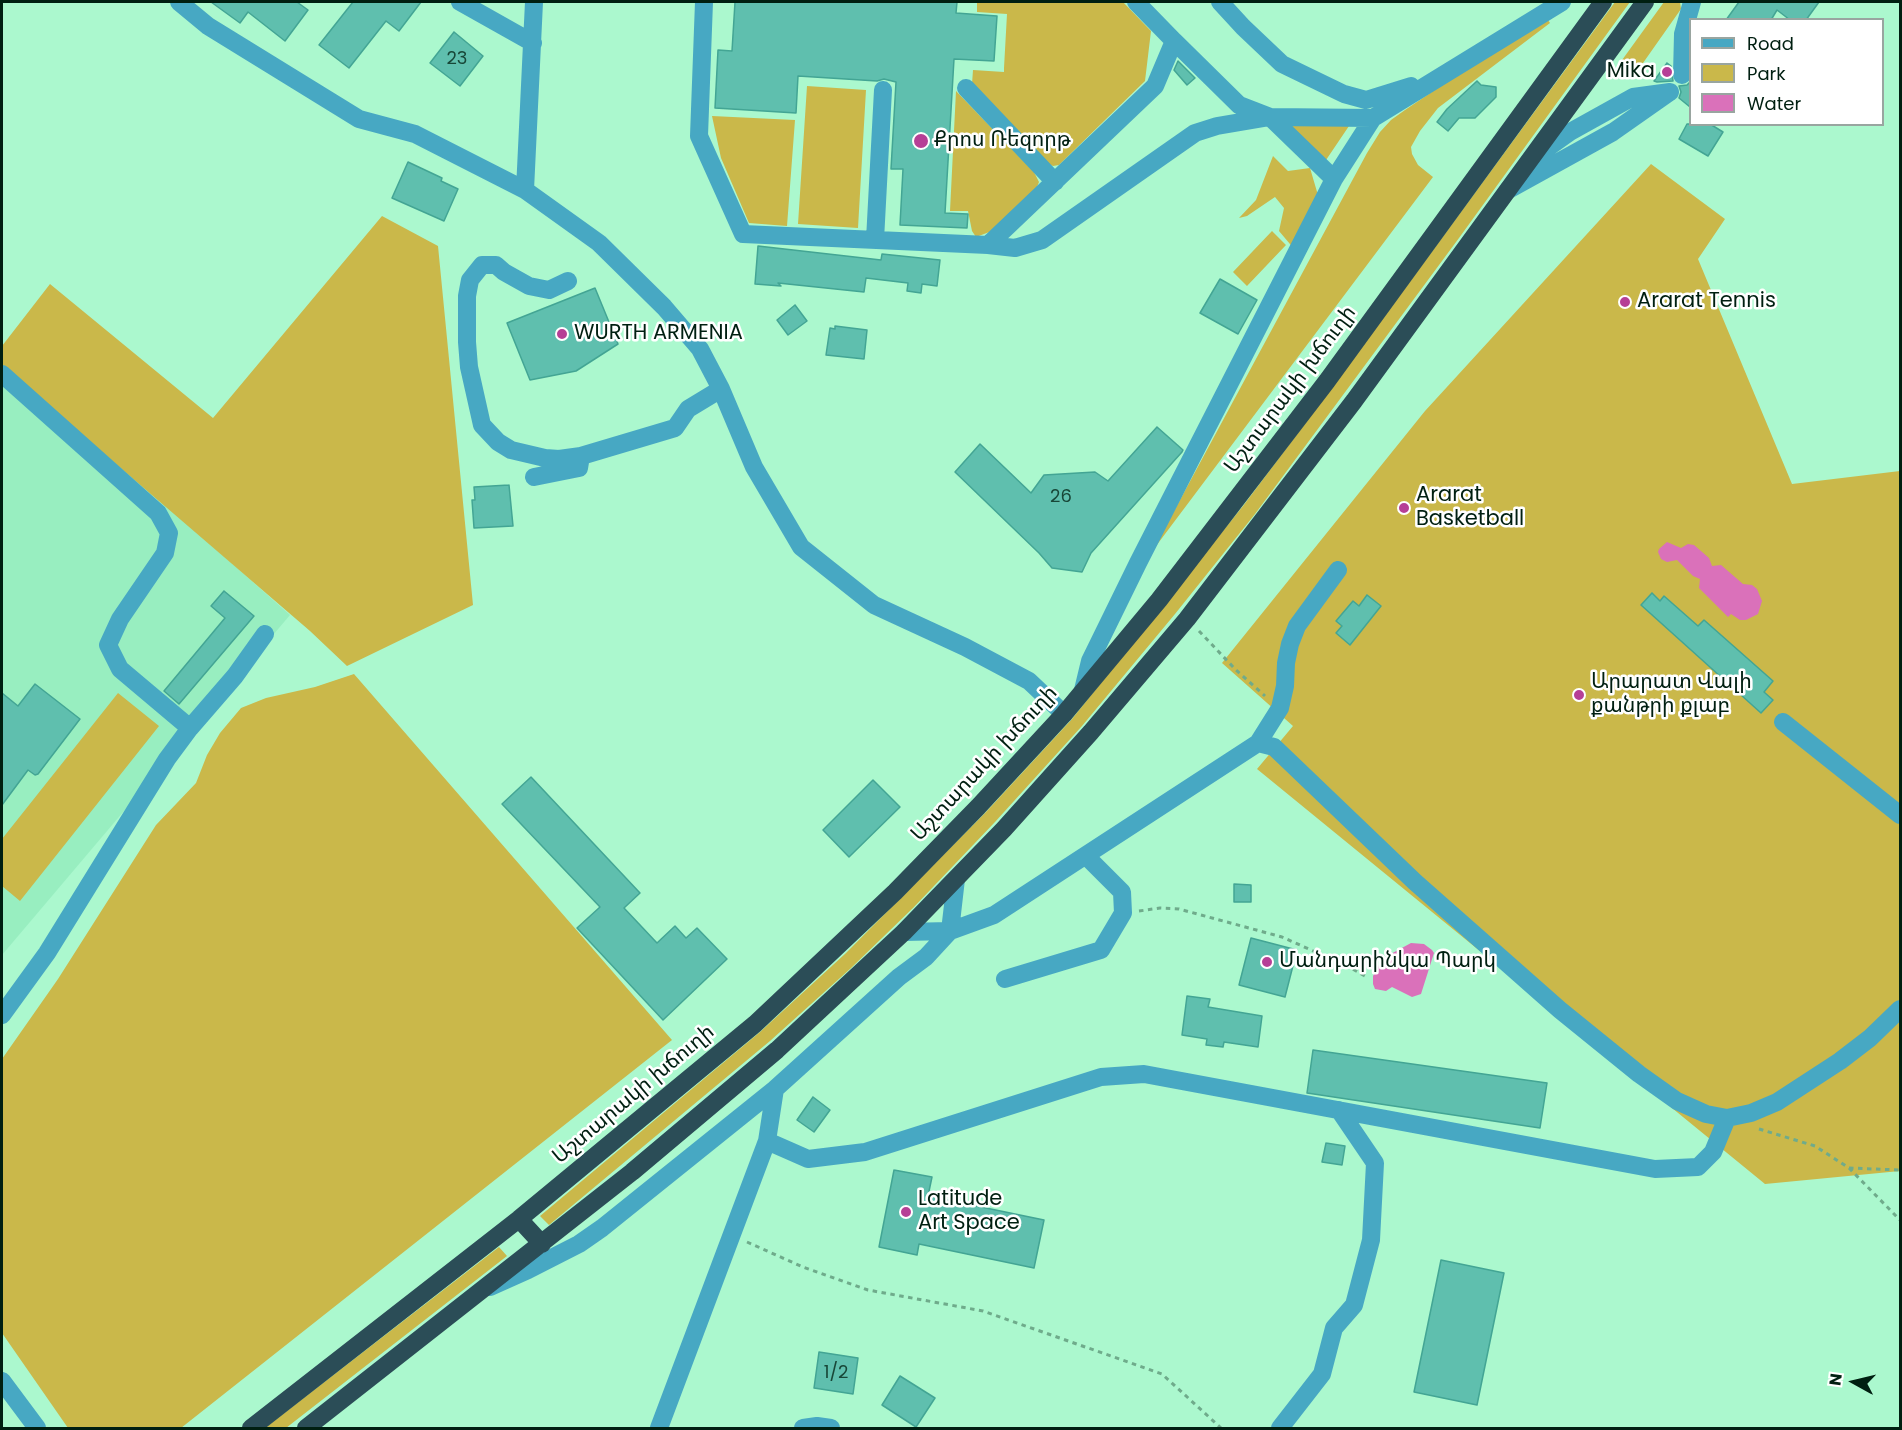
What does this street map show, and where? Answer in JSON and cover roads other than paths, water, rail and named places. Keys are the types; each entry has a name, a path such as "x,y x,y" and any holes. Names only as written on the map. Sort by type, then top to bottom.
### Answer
{"highway":[{"name":"Աշտարակի խճուղի","path":"255,1425 519,1219 755,1024 904,884 978,807 1064,714 1159,600 1320,390 1603,2"},
{"path":"308,1427 632,1172 777,1050 904,932 956,879 1091,732 1187,619 1354,401 1645,2"},
{"path":"519,1219 542,1244"}],"street":[{"path":"179,2 208,26 359,118 415,134 525,190 599,243 664,307 700,349 721,388 754,467 801,547 874,605 965,647 1029,681 1064,714"},
{"path":"460,2 533,43"},
{"path":"525,190 534,2"},
{"path":"704,2 699,136 743,234 1015,248 1042,240 1195,133 1217,126 1270,117 1372,118"},
{"path":"1136,2 1239,105 1270,117 1334,179"},
{"path":"1220,2 1282,64 1344,94 1366,100 1441,76"},
{"path":"1083,690 1090,661 1334,179 1372,118 1562,2"},
{"path":"1683,75 1683,34 1692,2"},
{"path":"988,245 1155,86 1174,41"},
{"path":"966,88 1055,182"},
{"path":"874,240 883,90"},
{"path":"1508,190 1613,132 1670,92 1634,97 1570,132 1528,161"},
{"path":"568,281 549,290 529,286 496,265 482,266 470,280 467,296 467,342 470,367 482,425 498,442 511,450 544,458 560,459 580,456 675,428 688,409 721,388"},
{"path":"2,374 158,513 169,533 165,553 120,619 108,645 120,669 190,728"},
{"path":"534,477 579,468 580,456"},
{"path":"904,932 950,931 994,915 1258,743 1280,708 1285,686 1286,663 1297,626 1338,570"},
{"path":"2,1015 46,953 167,759 190,728 235,676 265,634"},
{"path":"1783,722 1900,815"},
{"path":"1258,743 1274,747 1431,897 1504,963 1639,1074 1677,1101 1706,1114 1727,1118 1751,1113 1776,1102 1847,1056 1900,1009"},
{"path":"1005,980 1101,950 1123,914 1122,892 1086,856"},
{"path":"478,1293 579,1244 775,1089 900,977 926,957 950,931 956,879"},
{"path":"767,1141 808,1159 865,1152 1101,1077 1144,1074 1655,1169 1698,1167 1713,1152 1727,1118"},
{"path":"659,1428 767,1141 775,1089"},
{"path":"1280,1428 1322,1374 1334,1328 1354,1305 1371,1240 1375,1163 1339,1110"},
{"path":"2,1381 37,1428"},
{"path":"803,1428 817,1426 831,1428"}],"water":[{"path":"1667,542 1681,548 1688,544 1694,545 1709,558 1712,566 1721,565 1743,584 1752,585 1757,589 1762,601 1758,614 1746,620 1740,620 1731,614 1728,617 1699,588 1700,579 1693,576 1677,560 1667,562 1661,559 1659,549"},
{"path":"1411,943 1424,944 1434,953 1421,994 1412,997 1392,987 1386,991 1375,989 1373,976 1379,965 1387,956"}],"place":[{"name":"Mika","path":"1667,72"},
{"name":"Քրոս Ռեզորթ","path":"921,141"},
{"name":"Ararat Tennis","path":"1625,302"},
{"name":"WURTH ARMENIA","path":"562,334"},
{"name":"Ararat Basketball","path":"1404,508"},
{"name":"Արարատ Վալի քանթրի քլաբ","path":"1579,695"},
{"name":"Մանդարինկա Պարկ","path":"1267,962"},
{"name":"Latitude Art Space","path":"906,1212"}]}
